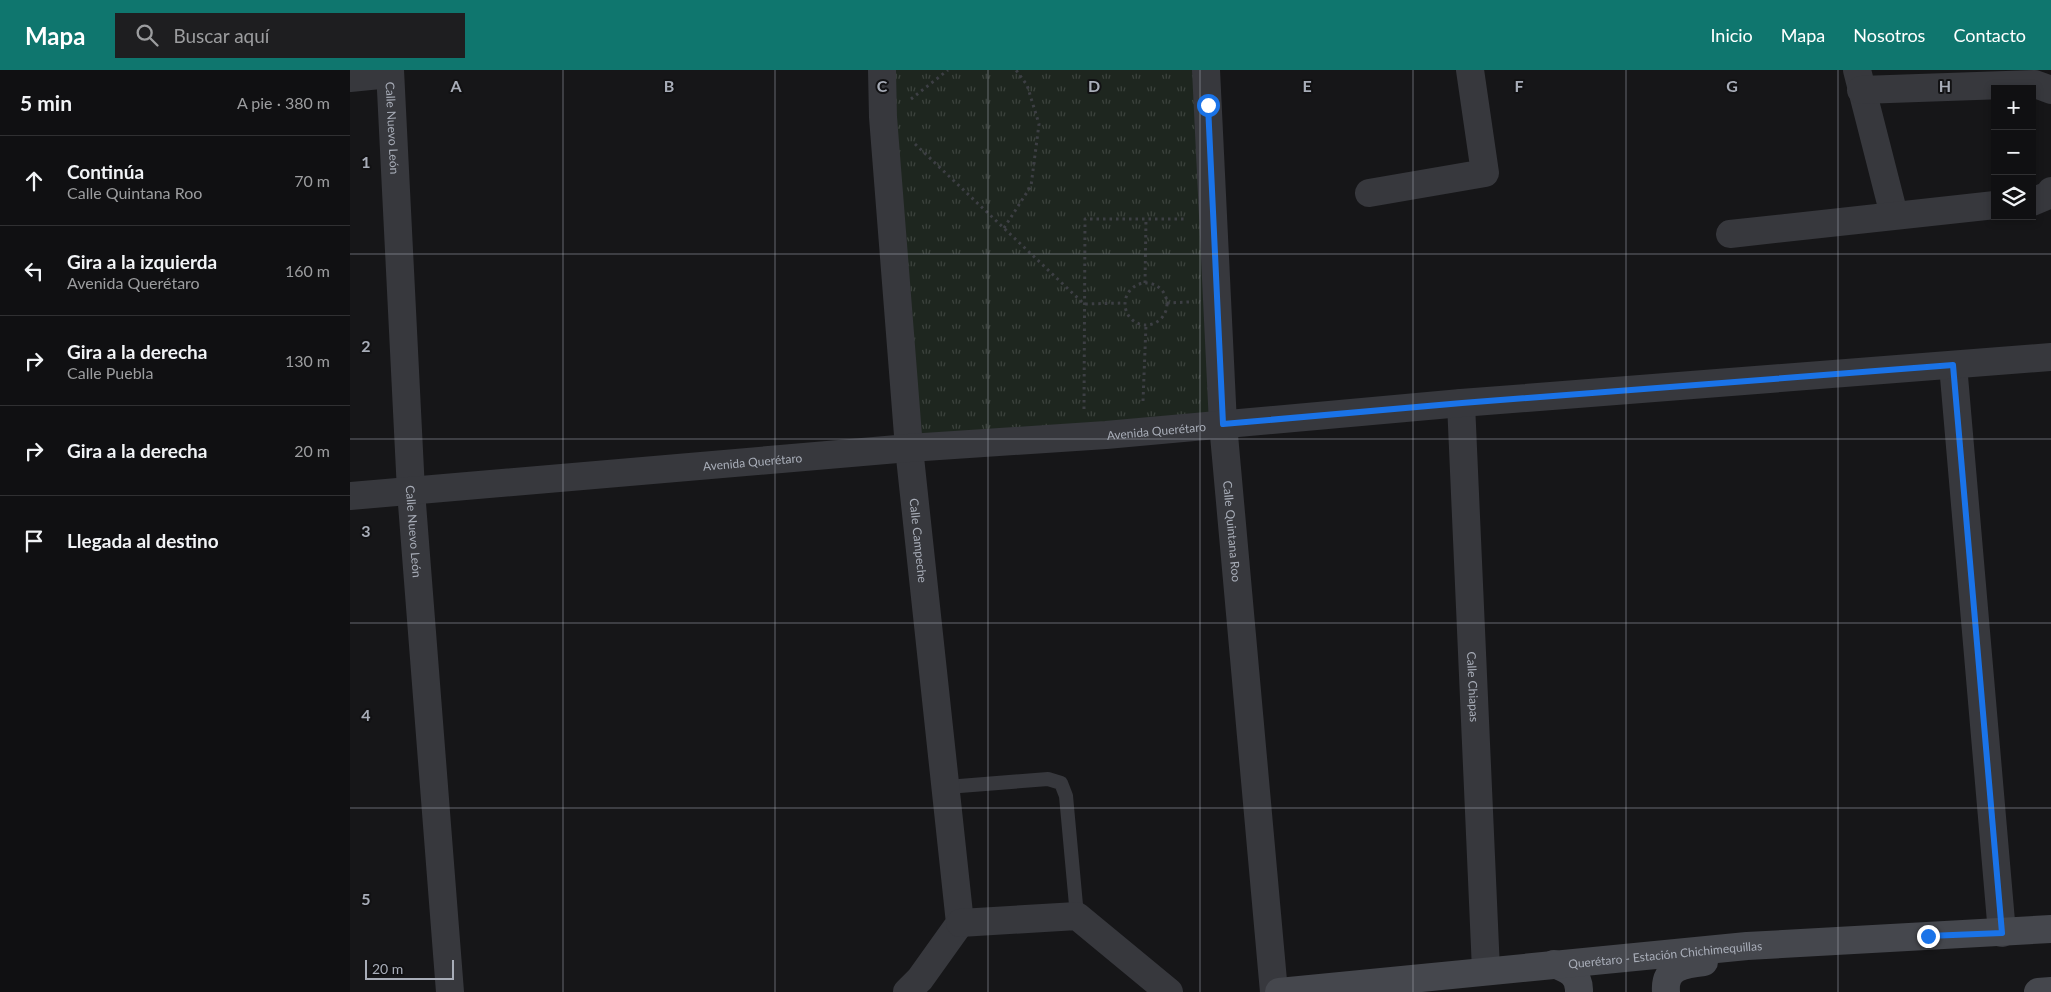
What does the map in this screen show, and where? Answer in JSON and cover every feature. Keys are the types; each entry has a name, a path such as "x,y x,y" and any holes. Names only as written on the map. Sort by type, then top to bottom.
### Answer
{"main road":[{"name":"Querétaro - Estación Chichimequillas","path":"1279,992 1486,970 1747,946 2051,929"},
{"path":"1666,992 1668,975 1675,968 1718,959 1747,946"},
{"path":"1554,964 1569,969 1576,978 1579,992"},
{"path":"2038,992 2051,991"}],"street":[{"name":"Calle Campeche","path":"882,70 883,117 909,448 947,787 960,923"},
{"name":"Calle Quintana Roo","path":"1206,70 1223,424 1274,992"},
{"path":"1368,193 1485,174 1470,70"},
{"path":"350,78 390,72"},
{"name":"Calle Nuevo León","path":"390,72 411,491 450,992"},
{"path":"1894,215 1859,80 2035,84 2051,90"},
{"path":"2036,200 2049,195 2051,191"},
{"path":"1730,234 1894,215 1991,206"},
{"name":"Avenida Querétaro","path":"350,496 909,448 2051,357"},
{"path":"1953,365 2002,933"},
{"name":"Calle Chiapas","path":"1462,403 1486,970"},
{"path":"907,992 920,979 960,923 1077,916 1169,992"}],"lane":[{"path":"947,787 1048,779 1061,783 1066,796 1077,916"}],"path":[{"path":"910,100 948,70"},
{"path":"1004,228 1031,186 1039,124 1026,85 1016,70"},
{"path":"908,137 1084,304 1124,303"},
{"path":"1084,414 1085,219 1192,219"},
{"path":"1146,219 1146,283"},
{"path":"1146,283 1158,286 1164,294 1167,303 1164,315 1159,320 1146,324 1131,319 1124,303 1126,294 1132,287 1146,283"},
{"path":"1143,400 1146,324"}],"green space":[{"path":"884,70 1203,70 1219,419 913,444"}],"route":[{"path":"1208,105 1223,424 1462,403 1953,365 2002,933 1928,936"}]}
